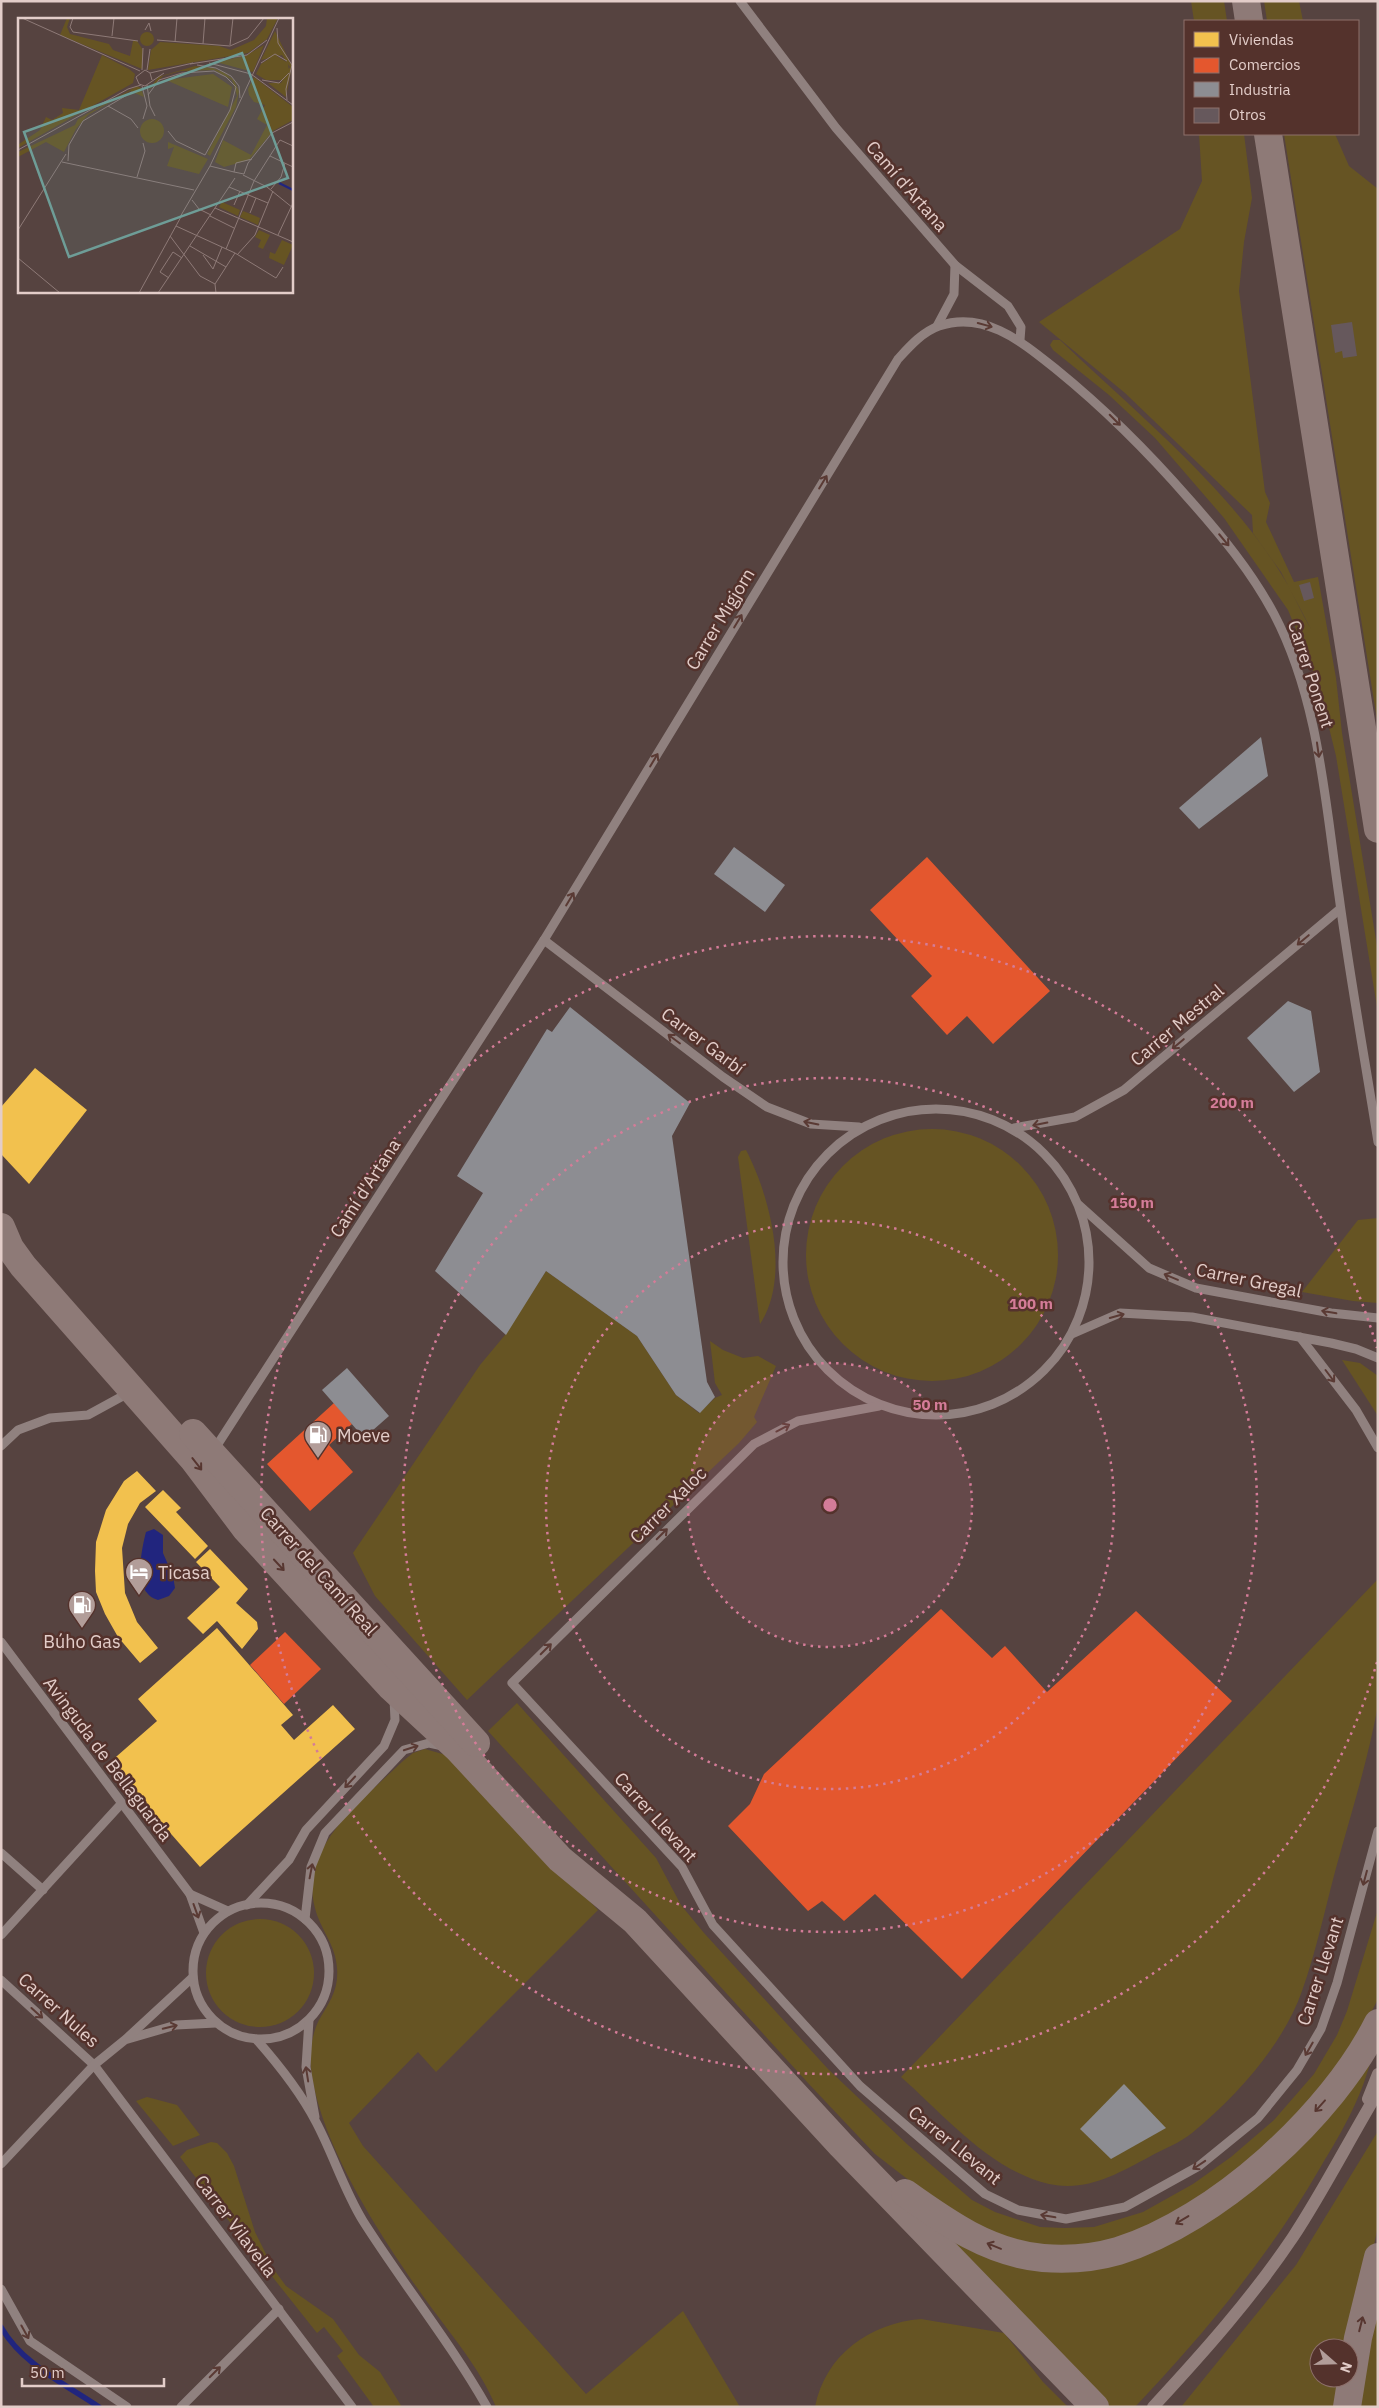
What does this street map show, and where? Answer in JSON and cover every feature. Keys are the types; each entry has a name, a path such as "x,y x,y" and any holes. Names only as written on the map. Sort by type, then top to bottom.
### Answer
{"highway":[{"path":"1246,1 1250,20"},
{"path":"1268,135 1378,828"},
{"name":"Carrer del Camí Real","path":"1,1223 212,1453 635,1921"},
{"path":"1,1227 10,1248 23,1266 194,1460 246,1529 391,1687 458,1749 560,1860 635,1921 841,2145 1095,2407"},
{"path":"841,2145 956,2229 992,2246 1041,2257 1063,2259 1102,2255 1140,2243 1167,2230 1240,2183 1269,2159 1325,2100 1358,2057 1378,2023"},
{"path":"1346,2407 1358,2338 1378,2257"}],"main road":[{"path":"1360,2122 1378,2074"},
{"path":"1153,2407 1229,2322 1293,2237 1329,2180 1378,2092"}],"street":[{"name":"Camí d'Artana","path":"740,1 836,128 955,265 1008,306 1021,327 1020,340"},
{"path":"937,326 954,294 955,265"},
{"name":"Carrer Ponent","path":"937,326 958,322 981,323 1020,340 1094,399 1152,458 1240,558 1260,588 1291,652 1315,728 1340,909 1378,1142"},
{"name":"Carrer Migjorn","path":"544,940 898,359 917,339 937,326"},
{"name":"Carrer Mestral","path":"1014,1128 1075,1117 1124,1090 1340,909"},
{"name":"Camí d'Artana","path":"212,1453 544,940"},
{"name":"Carrer Garbí","path":"544,940 723,1077 767,1107 811,1124 859,1127"},
{"path":"937,1107 977,1112 1014,1128 1054,1161 1080,1205 1089,1248 1087,1292 1072,1334 1054,1361 1031,1384 984,1409 931,1417 879,1406 836,1381 804,1343 785,1297 782,1248 794,1200 821,1158 859,1127 897,1112 937,1107"},
{"name":"Carrer Gregal","path":"1080,1205 1148,1268 1196,1288 1331,1313 1378,1318"},
{"path":"1072,1334 1120,1313 1192,1317 1356,1349 1378,1358"},
{"path":"1300,1337 1356,1410 1378,1448"},
{"path":"1,1446 18,1430 50,1418 88,1414 121,1397"},
{"name":"Carrer Xaloc","path":"512,1683 754,1444 798,1420 879,1406"},
{"name":"Avinguda de Bellaguarda","path":"1,1642 190,1894 204,1934"},
{"name":"Carrer Llevant","path":"512,1683 682,1867 712,1925 860,2086 985,2194 1018,2210 1066,2219 1125,2207 1198,2166 1258,2118 1286,2084 1297,2070 1321,2029 1337,1983 1378,1831"},
{"path":"247,1904 289,1860 306,1830 384,1746 395,1720 396,1705 391,1687"},
{"path":"305,1919 311,1867 325,1833 404,1750 429,1743 458,1749"},
{"path":"1,1935 121,1804"},
{"path":"1,1853 43,1890"},
{"name":"Avinguda de Bellaguarda","path":"190,1894 228,1912"},
{"path":"267,1903 287,1908 305,1919 319,1936 327,1957 328,1980 322,2002 309,2020 293,2031 275,2038 256,2040 234,2034 216,2023 204,2010 196,1994 193,1977 195,1954 204,1934 215,1921 228,1912 247,1904 267,1903"},
{"path":"1,2164 94,2065 126,2039 193,1977"},
{"name":"Carrer Nules","path":"1,1980 94,2065"},
{"path":"309,2020 306,2067 316,2122"},
{"path":"126,2039 176,2025 216,2023"},
{"path":"256,2040 284,2071 316,2122 336,2170 362,2220 461,2361 488,2407"},
{"name":"Carrer Vilavella","path":"94,2065 352,2407"},
{"path":"1,2289 30,2341 126,2407"},
{"path":"181,2407 279,2309"}],"shaded area":[{"path":"1191,1 1224,1 1227,20 1194,20"},
{"path":"1264,1 1299,1 1303,20 1267,20"},
{"path":"1199,135 1244,135 1252,198 1244,242 1239,291 1265,492 1270,503 1266,522 1294,582 1318,577 1336,678 1342,733 1378,952 1378,1013 1336,756 1318,683 1288,610 1224,518 1155,438 1109,395 1053,350 1050,345 1053,340 1060,340 1205,478 1257,539 1288,586 1281,572 1253,533 1252,515 1125,393 1039,322 1180,229 1202,181"},
{"path":"1284,135 1335,135 1349,166 1378,189 1378,726"},
{"path":"920,1129 944,1129 969,1134 992,1144 1012,1157 1030,1175 1043,1195 1053,1218 1058,1243 1056,1280 1049,1303 1030,1335 1012,1353 992,1366 969,1376 944,1381 920,1381 895,1376 872,1366 852,1353 834,1335 821,1315 811,1292 806,1267 806,1243 811,1218 821,1195 834,1175 852,1157 872,1144 895,1134"},
{"path":"746,1150 763,1190 774,1237 776,1260 774,1283 769,1305 760,1324 738,1157 741,1151"},
{"path":"1378,1218 1378,1303 1353,1301 1302,1292 1358,1220"},
{"path":"546,1271 637,1336 676,1395 699,1413 715,1398 722,1395 715,1383 710,1341 723,1350 743,1358 758,1356 776,1366 754,1417 757,1422 739,1443 467,1700 375,1596 353,1553 480,1365 505,1335"},
{"path":"1342,1360 1360,1363 1378,1376 1378,1416"},
{"path":"154,1529 163,1535 163,1553 173,1576 175,1588 169,1596 158,1600 150,1596 144,1588 141,1573 141,1555 146,1532"},
{"path":"1378,1579 1378,1705 1359,1787 1316,1946 1302,1991 1283,2031 1256,2069 1209,2119 1187,2137 1125,2170 1101,2180 1076,2186 1063,2186 1049,2184 1028,2177 1007,2167 969,2140 901,2077"},
{"path":"517,1703 656,1858 681,1905 704,1933 828,2069 908,2145 972,2200 995,2212 1040,2227 1094,2227 1143,2212 1193,2184 1231,2157 1274,2120 1314,2074 1337,2035 1347,2011 1378,1909 1378,1999 1362,2030 1316,2095 1240,2169 1181,2209 1118,2241 1064,2250 994,2235 941,2205 875,2154 808,2083 488,1731"},
{"path":"425,1749 453,1757 598,1910 436,2072 418,2052 349,2123 363,2146 586,2394 683,2311 740,2407 496,2407 474,2366 392,2251 340,2160 326,2128 310,2062 315,2031 335,1990 337,1976 334,1952 315,1908 312,1886 316,1865 325,1845 354,1808 403,1761 413,1753"},
{"path":"260,1919 281,1923 298,1935 310,1952 314,1973 310,1994 298,2011 281,2023 260,2027 239,2023 222,2011 210,1994 206,1973 210,1952 222,1935 239,1923"},
{"path":"1373,2052 1358,2098 1344,2126 1279,2232 1235,2293 1135,2407 1110,2407 931,2223 1009,2260 1183,2235"},
{"path":"147,2097 177,2105 200,2135 173,2146 136,2101"},
{"path":"1378,2131 1378,2226 1355,2338 1309,2338 1309,2388 1344,2388 1340,2407 1181,2407 1296,2265"},
{"path":"211,2142 217,2143 227,2153 234,2166 255,2232 270,2262 265,2268 180,2157 187,2150"},
{"path":"275,2271 286,2286 333,2319 359,2355 380,2372 402,2407 374,2407 337,2356 343,2351 324,2327 317,2333 271,2275"},
{"path":"1378,2295 1378,2407 1356,2407"},
{"path":"921,2319 1004,2333 1043,2382 1068,2407 815,2407 820,2388 829,2372 839,2357 853,2345 884,2327"}],"building: Viviendas":[{"path":"35,1068 87,1110 29,1184 1,1154 1,1107"},
{"path":"137,1471 156,1491 140,1503 128,1524 122,1548 125,1593 137,1622 158,1648 140,1663 118,1637 105,1614 96,1592 95,1571 96,1542 106,1510 124,1481"},
{"path":"163,1490 181,1508 176,1512 208,1546 195,1559 145,1507"},
{"path":"210,1549 248,1589 236,1603 257,1622 258,1629 242,1649 217,1621 203,1634 187,1618 220,1587 196,1562"},
{"path":"217,1628 293,1715 281,1725 294,1740 333,1705 355,1729 200,1867 109,1763 157,1721 138,1699"}],"building: Comercios":[{"path":"927,857 1050,991 993,1044 967,1016 947,1035 911,996 932,976 870,910"},
{"path":"334,1403 352,1424 329,1445 353,1472 310,1511 267,1464"},
{"path":"941,1609 992,1658 1005,1646 1047,1692 1136,1611 1232,1701 962,1979 875,1894 844,1921 822,1901 808,1911 728,1826 750,1804 764,1774"},
{"path":"285,1632 321,1669 284,1704 250,1665"}],"building: Industria":[{"path":"1261,737 1268,776 1199,829 1179,808"},
{"path":"734,847 785,885 765,912 714,874"},
{"path":"1288,1001 1311,1011 1320,1072 1294,1092 1247,1038"},
{"path":"570,1007 690,1103 672,1136 707,1382 715,1397 700,1413 676,1395 637,1336 546,1271 506,1335 435,1271 483,1193 457,1176 547,1029 552,1032"},
{"path":"347,1368 389,1416 364,1438 322,1390"},
{"path":"1124,2084 1166,2128 1111,2159 1080,2129"}],"building: Otros":[{"path":"1352,322 1357,356 1343,358 1342,351 1335,353 1331,325"},
{"path":"1310,582 1314,598 1304,601 1299,585"}],"waterway":[{"path":"1,2327 20,2352 32,2363 99,2407"}],"place":[{"name":"Moeve","path":"318,1459"},
{"name":"Ticasa","path":"139,1596"},
{"name":"Búho Gas","path":"82,1629"}]}
